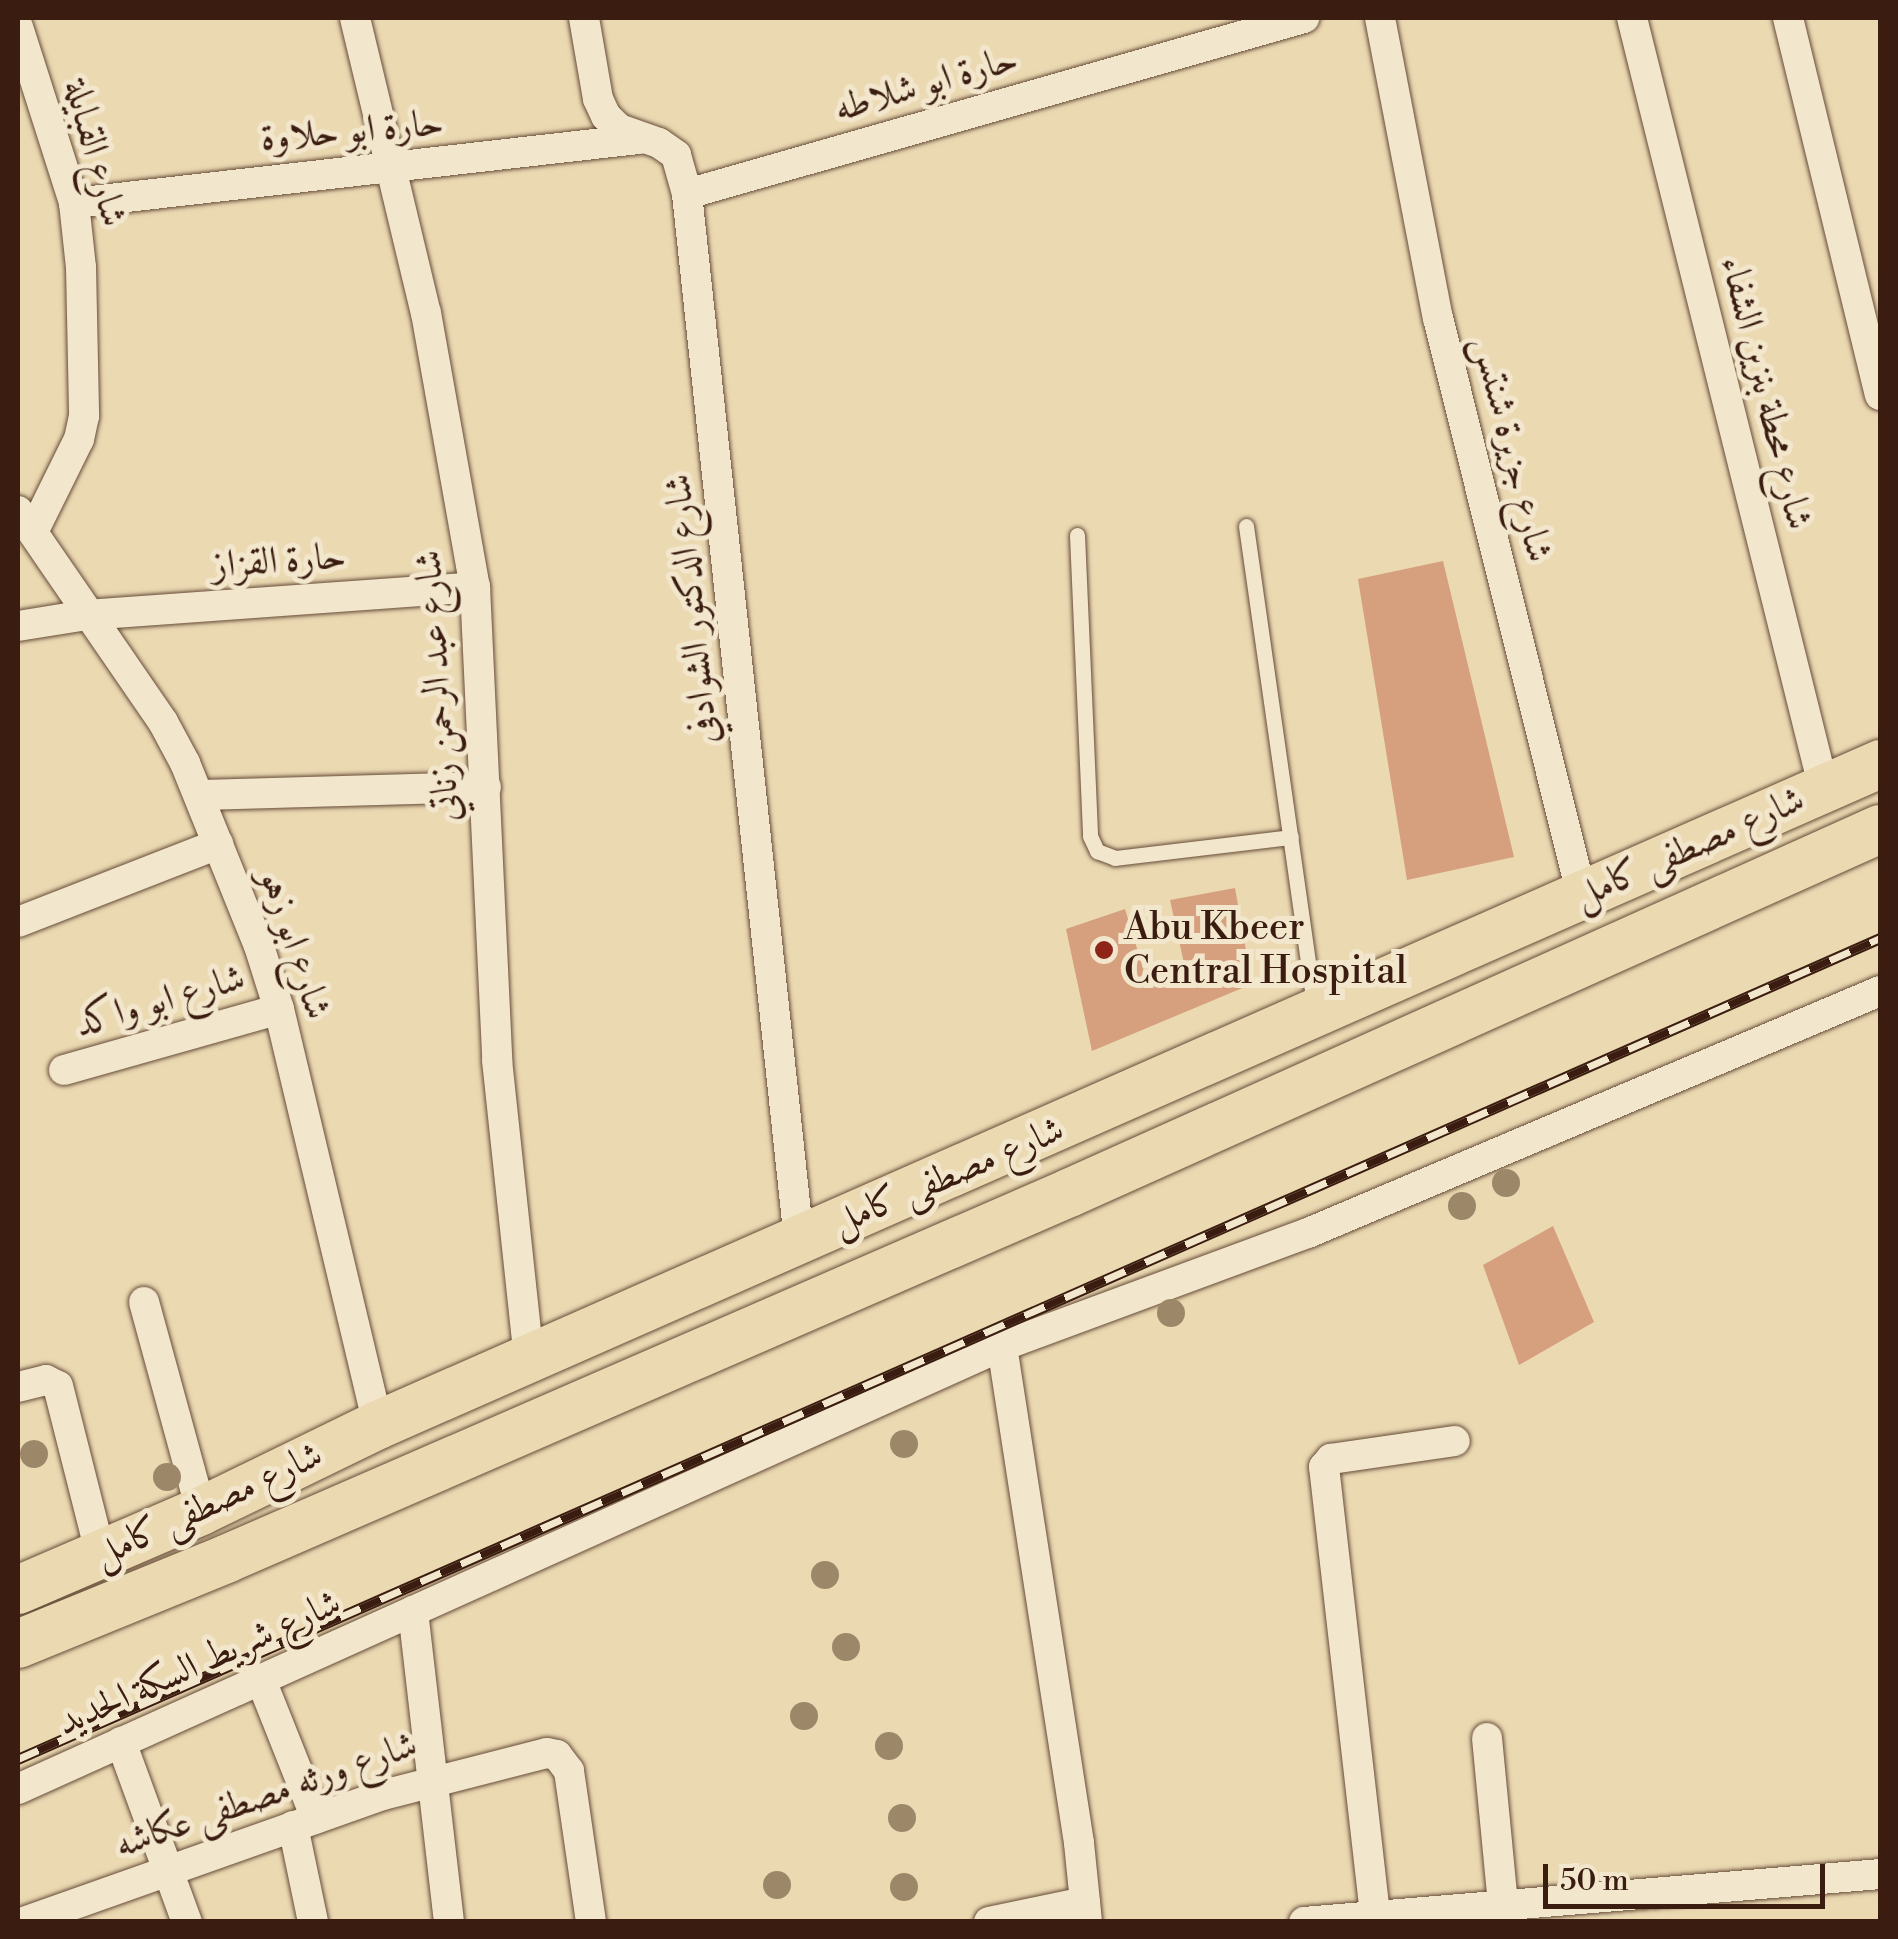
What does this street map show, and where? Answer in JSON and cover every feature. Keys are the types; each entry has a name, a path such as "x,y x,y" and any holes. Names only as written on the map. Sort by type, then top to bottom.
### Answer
{"main road":[{"name":"شارع مصطفى كامل","path":"18,1590 201,1511 378,1426 1880,764"},
{"name":"شارع مصطفى كامل","path":"18,1644 226,1559 1070,1193 1880,829"},
{"path":"1043,1135 1070,1193"}],"street":[{"name":"شارع عبد الرحمن زناتي","path":"355,18 426,313 476,587 497,1060 529,1360"},
{"name":"شارع الدكتور الشوادفي","path":"584,18 598,99 619,130 659,143 676,154 686,194 799,1240"},
{"name":"حارة ابو شلاطه","path":"686,194 1304,18"},
{"name":"شارع جزيرة شنتس","path":"1380,18 1438,318 1582,896"},
{"name":"شارع محطة بنزين الشفاء","path":"1632,18 1824,789"},
{"path":"1788,18 1880,395"},
{"name":"شارع القبايلة","path":"18,27 74,204 81,267 84,416 79,439 26,521"},
{"name":"حارة ابو حلاوة","path":"74,204 229,182 389,170 638,138"},
{"name":"شارع ابو زهو","path":"26,521 163,722 199,795 279,1009 378,1426"},
{"name":"حارة القزاز","path":"18,626 87,615 476,587"},
{"path":"199,795 486,788"},
{"path":"18,922 218,844"},
{"name":"شارع شريط السكة الحديد","path":"18,1788 1002,1346 1308,1233 1880,991"},
{"name":"شارع ابو واكد","path":"64,1070 279,1009"},
{"path":"144,1302 201,1511"},
{"path":"989,1922 1086,1912 1002,1346"},
{"path":"18,1387 46,1380 58,1386 102,1556"},
{"path":"1359,1918 1324,1466 1331,1459 1455,1441"},
{"path":"413,1611 449,1922"},
{"path":"261,1680 305,1822 314,1922"},
{"path":"1488,1738 1503,1905"},
{"path":"122,1742 187,1922"},
{"name":"شارع ورثه مصطفى عكاشه","path":"24,1922 435,1778 537,1754 557,1756 569,1771 591,1922"},
{"path":"1304,1922 1880,1874"}],"lane":[{"path":"1246,526 1315,1014"},
{"path":"1078,535 1090,836 1097,852 1115,858 1291,838"}],"building":[{"path":"1443,561 1514,857 1407,880 1358,579"},
{"name":"Abu Kbeer Central Hospital","path":"1235,888 1252,984 1092,1051 1066,929 1125,909 1146,978 1186,972 1170,900"},
{"path":"1553,1226 1594,1322 1519,1365 1483,1265"}],"railway":[{"path":"18,1759 1880,938"}],"place":[{"name":"Abu Kbeer Central Hospital","path":"1104,950"}]}
